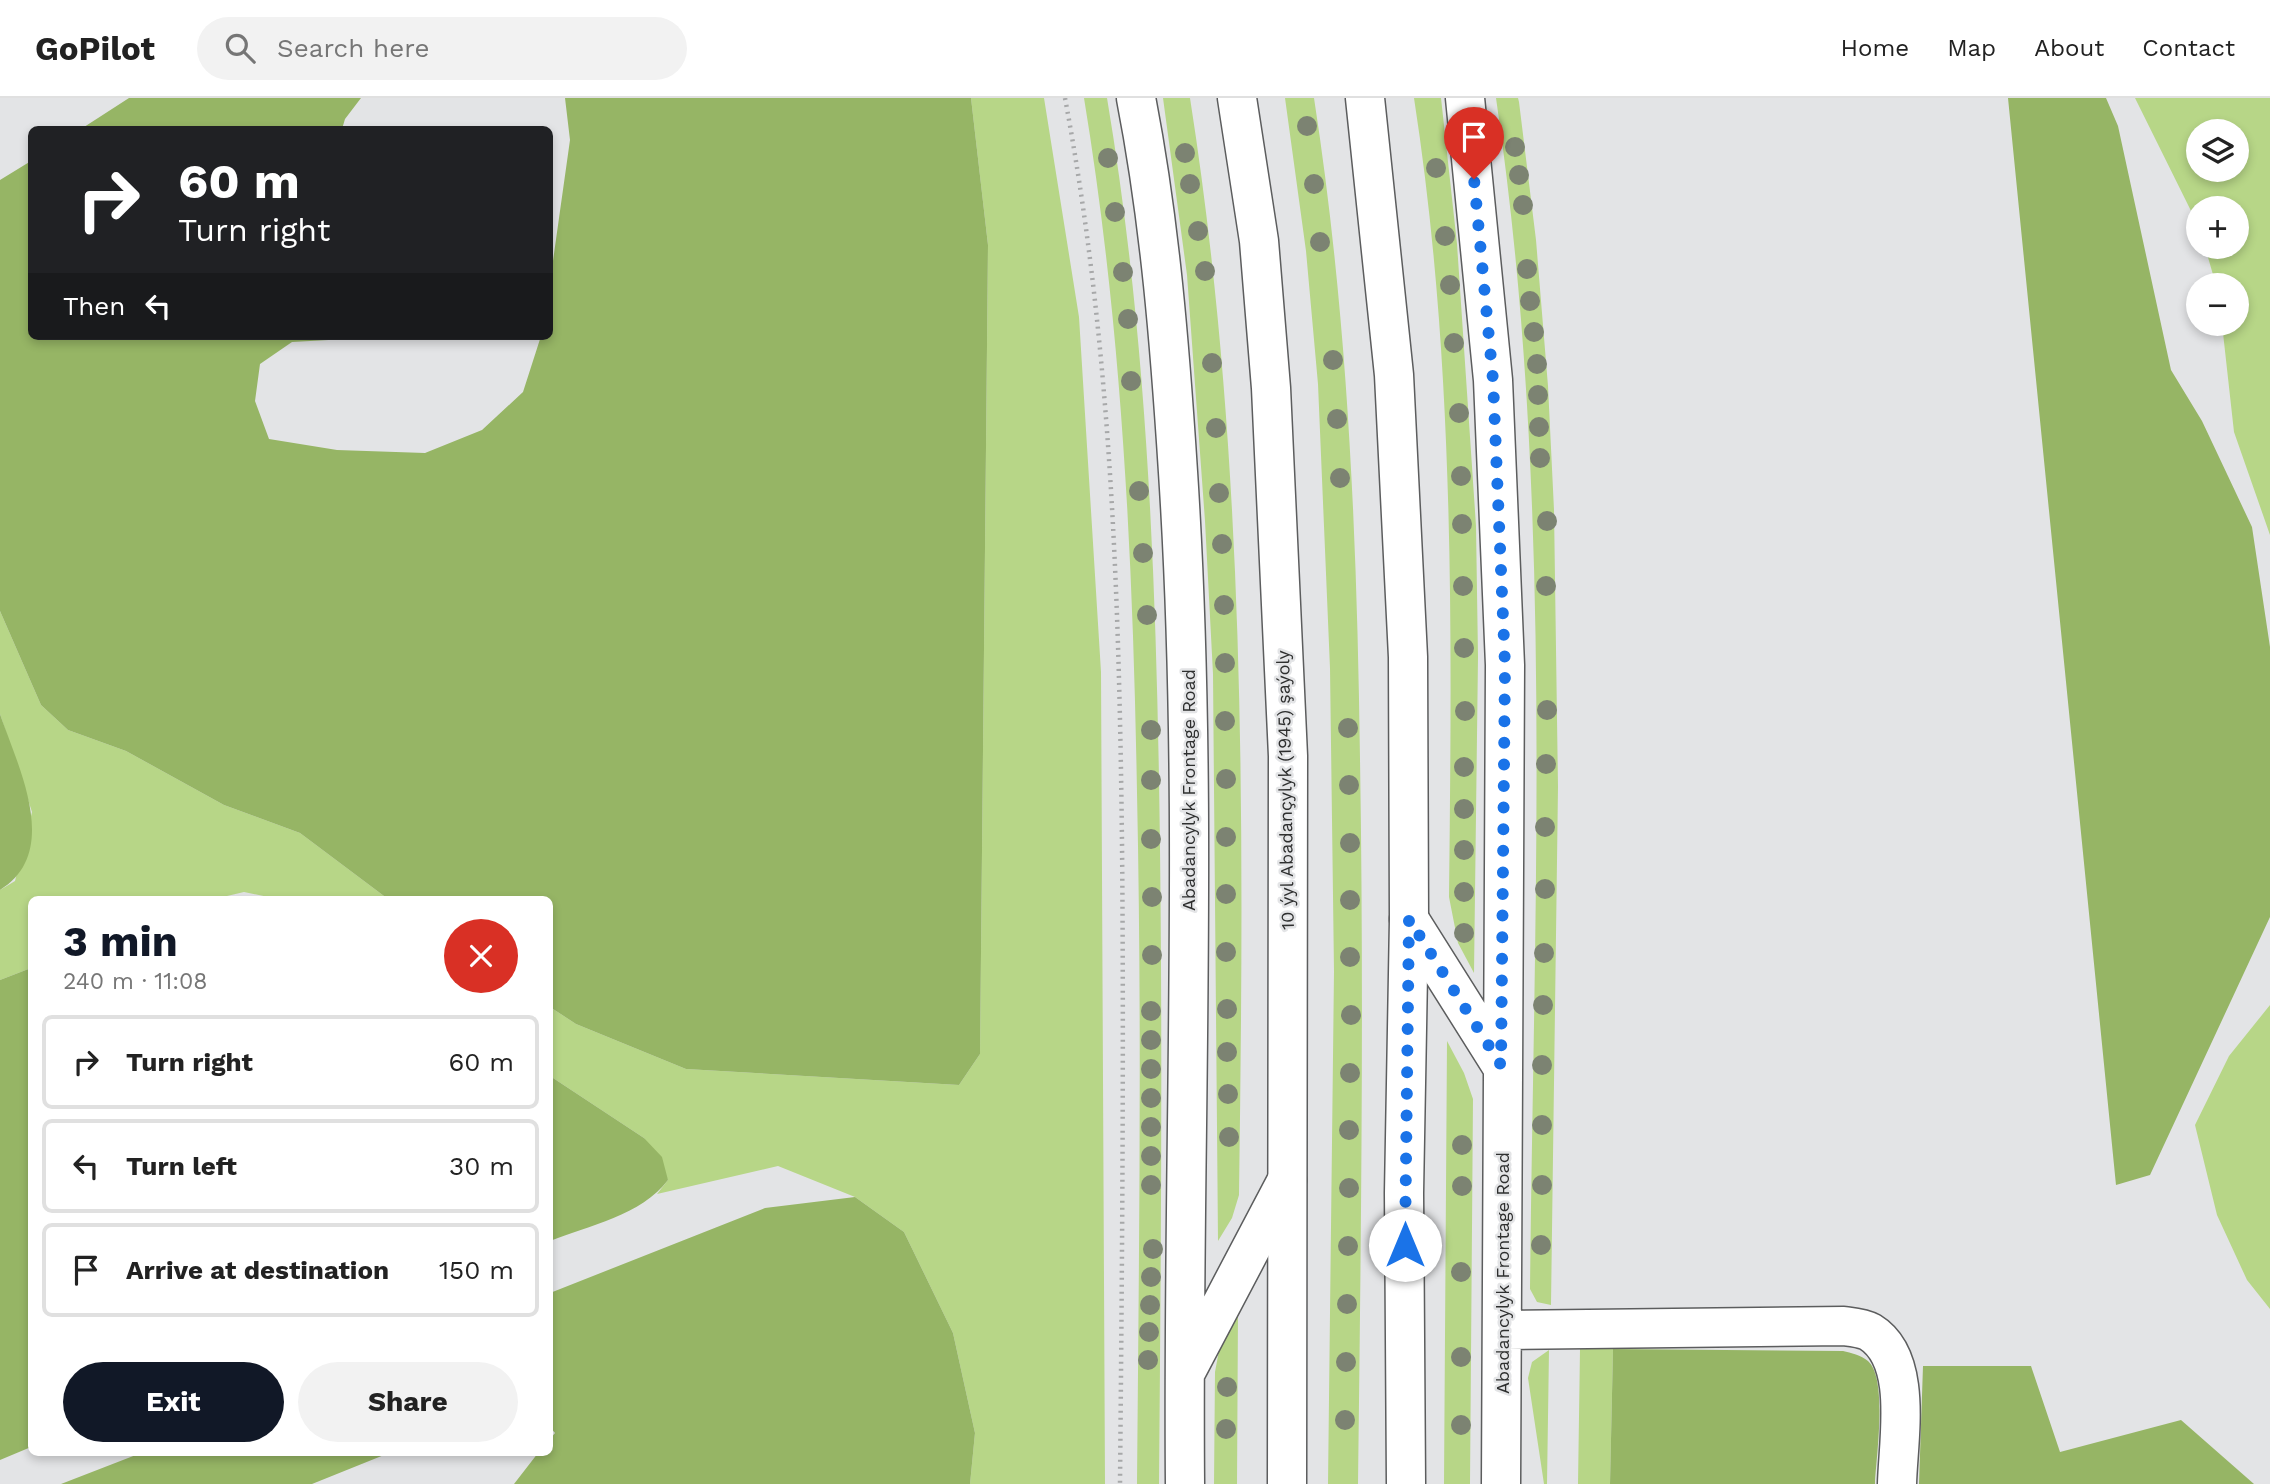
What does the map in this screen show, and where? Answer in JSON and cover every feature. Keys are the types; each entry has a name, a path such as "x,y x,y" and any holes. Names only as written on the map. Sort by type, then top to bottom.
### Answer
{"street":[{"name":"Abadancylyk Frontage Road","path":"1136,98 1159,247 1170,362 1188,642 1185,1484"},
{"name":"10 ýyl Abadançylyk (1945) şaýoly","path":"1237,98 1259,241 1272,388 1288,756 1287,1484"},
{"path":"1365,98 1393,363 1408,657 1409,919 1404,1192 1406,1484"},
{"name":"Abadancylyk Frontage Road","path":"1465,98 1493,380 1505,665 1501,1484"},
{"path":"1409,919 1501,1065"},
{"path":"1185,1374 1287,1180"},
{"path":"1503,1330 1843,1326 1868,1330 1884,1344 1895,1364 1900,1389 1897,1484"}],"path":[{"path":"1065,98 1091,257 1105,390 1119,627 1123,999 1121,1484"}],"green space":[{"path":"129,98 361,98 343,126 86,126"},
{"path":"565,98 971,98 988,245 980,1054 959,1085 686,1069 576,1024 553,1009 553,896 384,896 300,833 224,805 126,751 68,730 41,705 0,611 0,180 28,163 28,340 328,340 292,342 260,364 255,401 269,439 337,450 425,453 482,430 523,392 540,340 553,340 553,261 570,140"},
{"path":"971,98 1044,98 1079,317 1101,672 1105,1484 970,1484 975,1433 953,1333 904,1232 855,1197 778,1166 657,1194 668,1180 644,1138 553,1078 553,1009 576,1024 686,1069 959,1085 980,1054 988,245"},
{"path":"1084,98 1107,98 1131,267 1151,523 1160,867 1159,1484 1137,1484 1140,1138 1137,793 1132,618 1123,444 1108,271"},
{"path":"1163,98 1190,98 1209,234 1232,508 1241,783 1239,1195 1232,1218 1218,1241 1213,674 1187,275"},
{"path":"1285,98 1314,98 1335,262 1349,427 1359,676 1362,940 1358,1484 1328,1484 1334,971 1330,668 1318,384 1306,251"},
{"path":"1414,98 1441,98 1457,244 1476,526 1478,657 1474,973 1458,943 1449,897 1450,596 1444,396 1427,197"},
{"path":"1496,98 1518,98 1519,102 1536,240 1548,386 1554,510 1558,787 1551,1305 1537,1302 1530,1289 1536,841 1533,543 1526,394 1514,246"},
{"path":"2008,98 2106,98 2118,126 2171,370 2202,421 2252,527 2270,647 2270,917 2150,1175 2116,1185"},
{"path":"2135,98 2270,98 2270,535 2234,432 2223,336 2249,336 2249,273 2213,273 2208,259 2249,259 2249,196 2186,196 2186,201"},
{"path":"0,611 41,705 68,730 126,751 224,805 300,833 384,896 263,896 244,892 227,896 28,896 28,969 0,980 0,890 15,881 32,812 0,714"},
{"path":"0,714 24,783 32,832 29,854 19,874 0,890"},
{"path":"28,969 28,1448 0,1460 0,980"},
{"path":"2270,1005 2270,1309 2247,1280 2217,1215 2195,1125 2229,1056"},
{"path":"1447,1041 1464,1073 1473,1099 1470,1484 1444,1484"},
{"path":"553,1078 644,1138 662,1157 668,1180 657,1192 629,1211 553,1240"},
{"path":"855,1197 904,1232 953,1333 975,1433 970,1484 514,1484 536,1456 553,1456 553,1292 765,1208"},
{"path":"1238,1311 1237,1484 1214,1484 1215,1372 1220,1345"},
{"path":"1580,1349 1613,1349 1610,1484 1578,1484"},
{"path":"1613,1349 1843,1351 1862,1357 1874,1370 1878,1384 1875,1484 1610,1484"},
{"path":"1549,1350 1547,1484 1544,1484 1528,1378 1532,1362"},
{"path":"1923,1366 2031,1366 2060,1452 2181,1420 2254,1484 1919,1484"},
{"path":"133,1456 382,1456 312,1484 61,1484"}],"route":[{"path":"1405,1245 1409,919 1501,1065 1505,665 1493,380 1474,179"}]}
